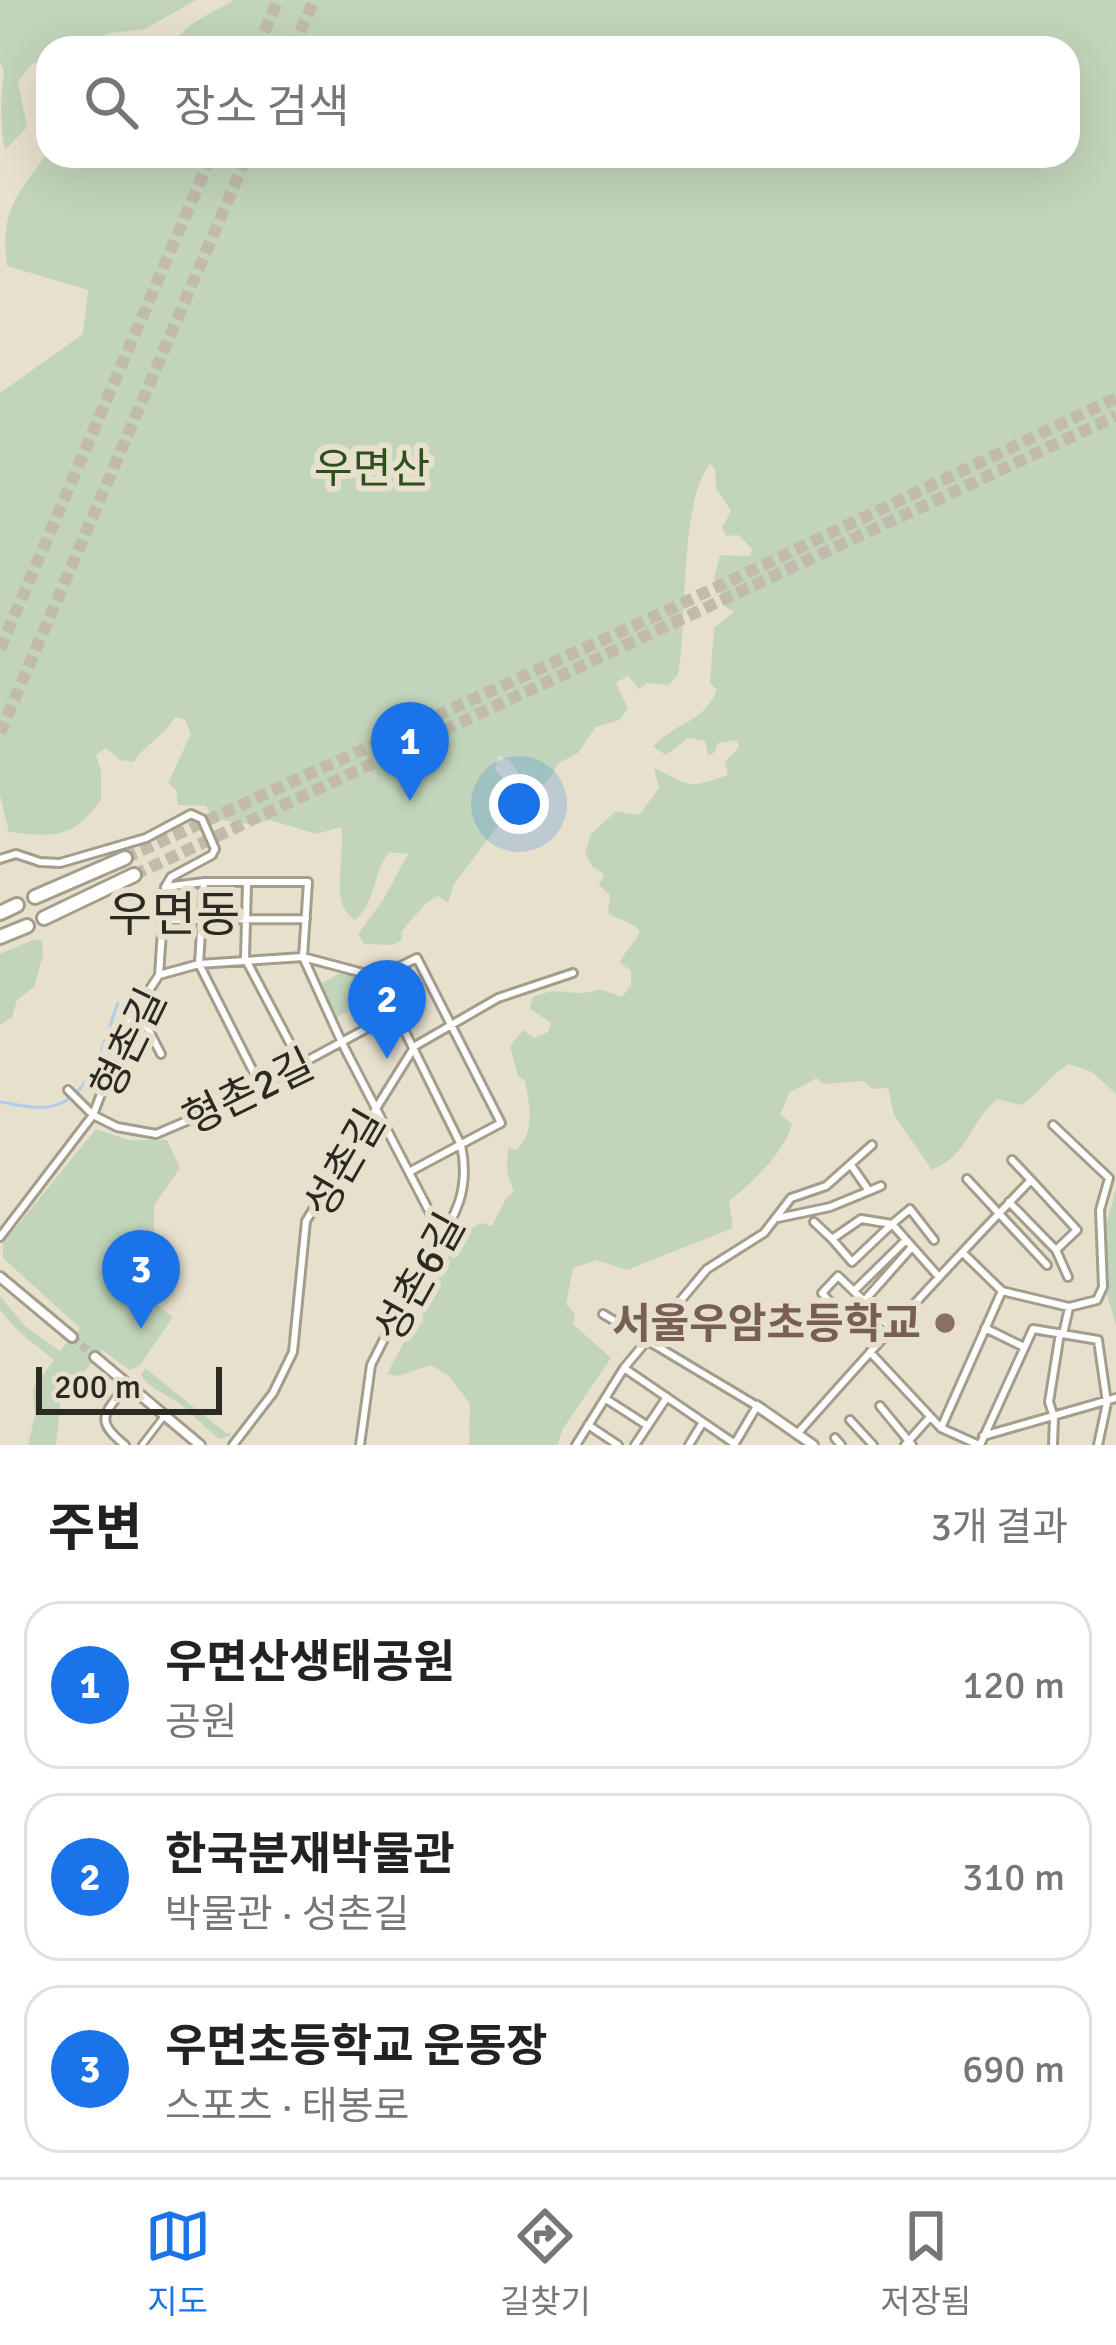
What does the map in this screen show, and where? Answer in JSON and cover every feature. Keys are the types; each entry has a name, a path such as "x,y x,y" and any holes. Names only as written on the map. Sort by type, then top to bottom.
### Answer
{"highway":[{"path":"35,897 125,858"},
{"path":"44,918 134,875"},
{"path":"0,914 17,904"},
{"path":"0,937 27,926"}],"street":[{"path":"0,859 16,854 60,862 124,846 190,814 202,819 215,849 171,877 165,886 159,974"},
{"path":"204,882 199,964 261,1087"},
{"path":"165,886 308,882 303,957 442,1237"},
{"path":"248,883 245,958 302,1066"},
{"path":"160,920 306,919"},
{"name":"형촌길","path":"0,1237 93,1114 133,1016 159,974 245,958 303,957 378,977"},
{"path":"408,1172 501,1123 417,958 378,977 415,1046"},
{"name":"성촌길","path":"233,1445 273,1393 293,1352 306,1221 415,1046 498,998 572,973"},
{"name":"형촌2길","path":"93,1114 117,1127 156,1135 261,1087 397,1012"},
{"path":"133,1016 144,1021 161,1054"},
{"name":"성촌6길","path":"359,1445 371,1366 429,1250 442,1237 462,1197 467,1172 461,1145 415,1046"},
{"path":"68,1090 93,1114"},
{"path":"963,1253 1002,1291 1069,1307 1096,1300 1103,1287 1100,1210 1109,1178 1053,1125"},
{"path":"576,1445 624,1368 707,1269 764,1233 790,1198 826,1186 872,1145"},
{"path":"1012,1160 1078,1230 1056,1250"},
{"path":"851,1165 869,1190"},
{"path":"968,1179 1047,1265"},
{"path":"798,1433 1031,1180"},
{"path":"775,1219 830,1207 880,1186"},
{"path":"1010,1202 1056,1250 1068,1276"},
{"path":"814,1222 852,1262 910,1209 934,1240"},
{"path":"832,1239 861,1219 892,1224 939,1277"},
{"path":"854,1291 909,1243"},
{"path":"864,1300 909,1243"},
{"path":"852,1327 822,1293 838,1276 892,1329"},
{"path":"0,1277 72,1337"},
{"path":"941,1428 1002,1291"},
{"path":"1053,1445 1049,1402 1069,1307"},
{"path":"603,1314 813,1445"},
{"path":"985,1328 1024,1347"},
{"path":"981,1442 1034,1329 1098,1340 1107,1403 1098,1445"},
{"path":"870,1352 941,1428 981,1442 1116,1398"},
{"path":"95,1357 200,1445"},
{"path":"624,1368 735,1445 757,1406"},
{"path":"125,1445 104,1424 108,1410 128,1384"},
{"path":"635,1445 667,1397"},
{"path":"604,1398 648,1426"},
{"path":"880,1406 909,1444 929,1418"},
{"path":"142,1445 165,1415"},
{"path":"850,1420 873,1445"},
{"path":"689,1445 703,1422"},
{"path":"587,1425 618,1445"}],"green space":[{"path":"0,0 196,0 145,29 102,36 36,36 36,62 18,81 27,127 5,150"},
{"name":"우면산","path":"234,0 1116,0 1116,1094 1092,1072 1069,1064 1021,1105 997,1099 962,1147 932,1170 894,1115 888,1088 873,1089 863,1081 823,1084 817,1078 790,1092 780,1114 792,1124 788,1135 766,1167 729,1201 733,1228 627,1270 596,1260 573,1268 566,1304 575,1314 573,1324 611,1358 562,1430 558,1445 469,1445 470,1404 449,1376 431,1365 398,1376 387,1374 408,1335 423,1322 421,1281 433,1262 463,1243 473,1227 492,1226 514,1192 507,1172 508,1148 517,1150 523,1143 529,1109 525,1081 518,1076 510,1046 523,1030 534,1038 548,1032 551,1023 530,1009 533,997 600,989 622,997 631,985 631,971 620,963 640,931 608,913 610,895 599,885 604,874 585,853 591,834 616,811 639,815 659,788 654,768 690,784 728,775 725,762 739,747 737,740 718,743 708,756 705,741 688,738 666,755 653,747 703,711 717,690 710,683 714,628 735,611 727,609 714,578 720,555 750,556 752,549 739,535 727,536 722,528 731,511 716,488 715,469 710,464 693,505 678,675 668,685 647,683 639,689 628,676 616,683 628,708 619,720 596,727 578,753 559,763 547,782 529,790 510,761 498,756 495,770 507,783 508,813 454,884 448,903 438,896 426,903 401,932 402,940 392,945 364,944 358,934 408,854 389,852 355,920 347,913 340,891 341,827 316,834 270,820 250,824 213,819 206,806 178,805 176,790 168,783 191,734 185,719 175,717 134,762 120,760 106,748 96,755 101,800 71,829 38,835 9,832 0,795 0,393 83,334 88,290 7,266 6,230 13,204 37,168 1080,168 1080,36 179,36"},
{"path":"35,939 42,941 43,955 34,987 17,1000 12,1017 0,1025 0,954"},
{"path":"341,973 357,977 368,1001 336,1018 320,984"},
{"path":"96,1129 129,1140 167,1140 180,1168 154,1205 154,1262 145,1295 173,1317 140,1365 130,1370 102,1350 61,1400 56,1445 28,1445 35,1416 33,1388 54,1360 0,1310 0,1296 25,1326 60,1351 80,1328 3,1258 3,1243"},
{"path":"1116,1189 1116,1325 1106,1291 1109,1277 1103,1237"},
{"path":"145,1368 230,1436 220,1439 149,1384 141,1375"}],"waterway":[{"path":"0,1102 47,1107 76,1093 95,1066 118,1003"}],"tunnel":[{"path":"262,36 278,0"},
{"path":"298,36 314,0"},
{"path":"0,649 206,168"},
{"path":"0,733 242,168"},
{"path":"125,858 664,612 1116,398"},
{"path":"134,875 1116,416"},
{"path":"72,1337 95,1357"}],"place":[{"name":"우면산생태공원","path":"410,801"},
{"name":"한국분재박물관","path":"387,1059"},
{"name":"서울우암초등학교","path":"945,1323"},
{"name":"우면초등학교 운동장","path":"141,1329"}],"district":[{"name":"우면동","path":"174,914"}]}
